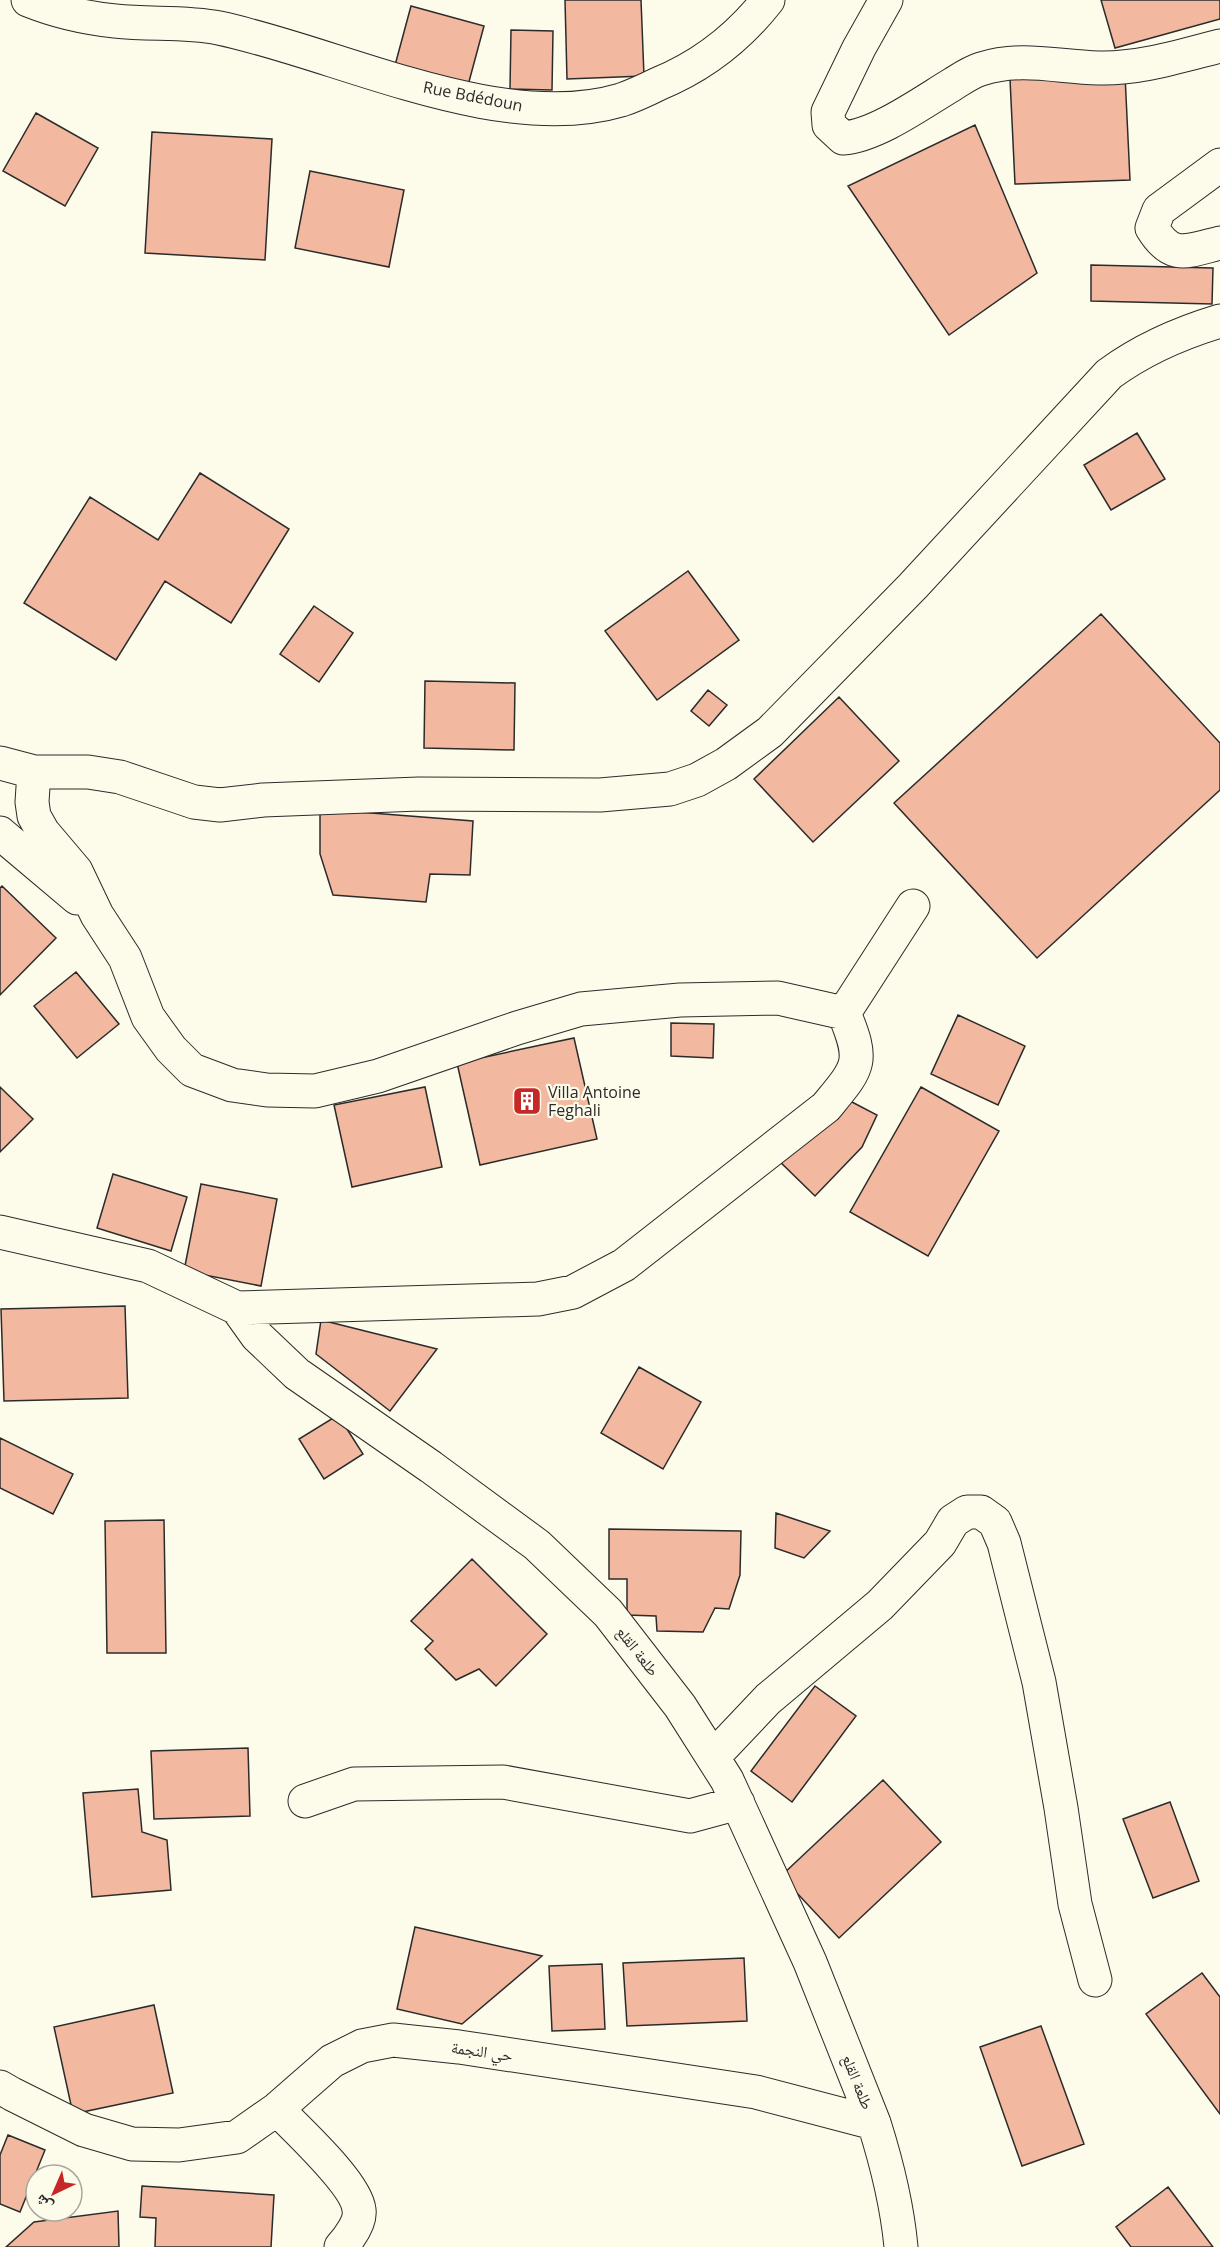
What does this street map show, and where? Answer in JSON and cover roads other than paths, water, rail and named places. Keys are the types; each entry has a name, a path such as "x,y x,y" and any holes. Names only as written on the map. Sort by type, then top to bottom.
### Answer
{"street":[{"name":"Rue Bdédoun","path":"28,0 73,14 116,21 184,12 219,28 291,47 377,75 468,98 524,108 578,108 620,100 666,81 697,65 725,45 753,19 768,0"},
{"path":"886,0 859,48 828,112 829,125 843,138 853,138 878,128 978,70 1010,62 1098,68 1123,67 1153,63 1220,46"},
{"path":"1220,165 1159,210 1152,228 1161,243 1176,251 1220,243"},
{"path":"0,763 33,772 88,772 120,777 194,802 220,805 419,794 600,795 670,789 697,780 726,764 770,732 913,586 1109,374 1132,356 1184,332 1220,321"},
{"path":"33,772 34,816 43,832 76,871 97,915 125,958 148,1017 171,1049 192,1070 232,1084 267,1089 315,1091 378,1076 517,1028 581,1009 680,1000 778,998 844,1013"},
{"path":"0,833 97,915"},
{"path":"844,1013 913,906"},
{"path":"0,1233 148,1266 237,1308 401,1302 480,1302 538,1299 573,1292 624,1265 826,1107 849,1080 858,1058 856,1041 844,1013"},
{"name":"طلعة القلع","path":"237,1308 257,1336 297,1374 431,1467 537,1545 608,1613 680,1706 714,1756 738,1803 810,1962 874,2123"},
{"path":"714,1756 768,1699 880,1605 940,1543 954,1521 967,1512 981,1512 995,1522 1004,1543 1039,1682 1075,1904 1095,1980"},
{"path":"305,1801 354,1784 503,1782 690,1816 738,1803"},
{"name":"حي النجمة","path":"0,2087 84,2130 132,2144 179,2145 237,2137 277,2109 332,2061 362,2046 393,2040 756,2092 874,2123"},
{"path":"277,2109 339,2175 356,2198 360,2211 350,2237 341,2247"},
{"path":"874,2123 888,2167 899,2222 901,2247"}],"place":[{"name":"Villa Antoine Feghali","path":"527,1101"}]}
